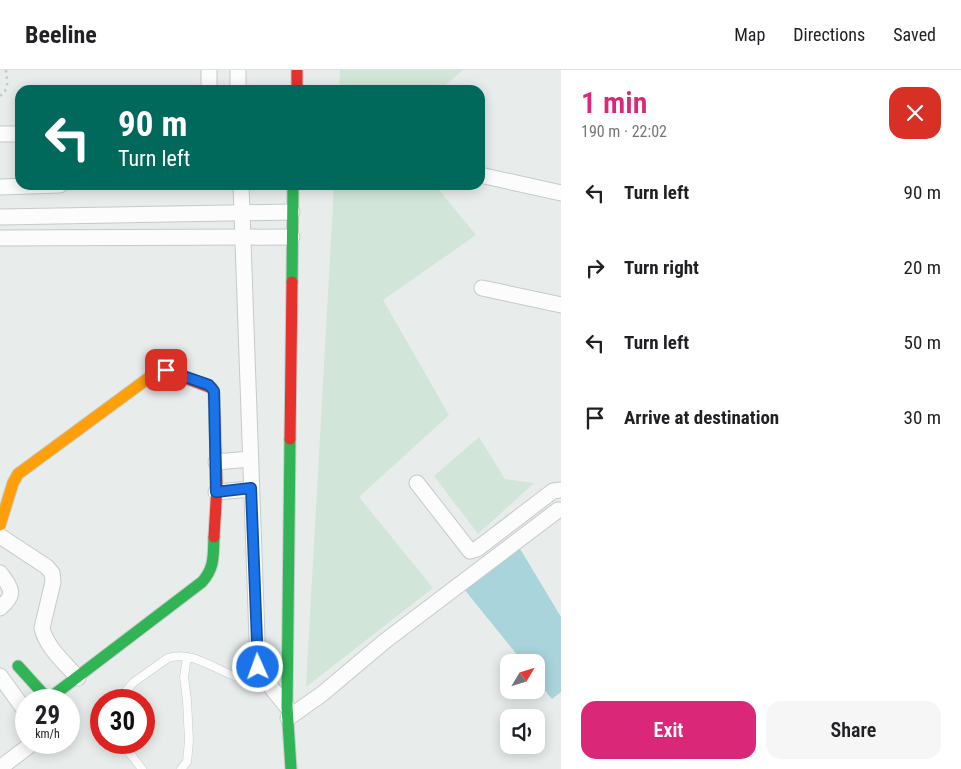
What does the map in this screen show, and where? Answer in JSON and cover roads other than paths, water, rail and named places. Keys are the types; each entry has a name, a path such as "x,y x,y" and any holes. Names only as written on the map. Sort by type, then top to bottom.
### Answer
{"street":[{"path":"209,70 209,85"},
{"path":"238,70 238,85"},
{"path":"296,85 298,70"},
{"path":"0,134 15,134"},
{"path":"485,176 561,193"},
{"path":"0,187 15,186"},
{"path":"241,190 258,667 262,676 288,712"},
{"path":"291,769 288,712 293,190"},
{"path":"0,217 292,212"},
{"path":"0,238 292,237"},
{"path":"482,288 561,305"},
{"path":"0,525 13,483 24,469 158,371 162,370 212,388 214,394 216,492 213,564 210,573 202,582 51,697 47,698 18,666"},
{"path":"216,462 250,459"},
{"path":"417,483 470,550 477,549 553,492 561,490"},
{"path":"216,492 251,488"},
{"path":"288,712 322,694 385,640 558,510"},
{"path":"0,536 47,567 52,573 52,582 42,628 48,643 78,678"},
{"path":"0,573 11,589 9,600 0,608"},
{"path":"0,676 15,697"},
{"path":"0,768 18,754"}],"lane":[{"path":"128,689 134,682 168,658 174,656 199,659 233,676 270,686"},
{"path":"181,769 187,762 189,741 184,678 187,657"},
{"path":"130,754 142,769"}],"water":[{"path":"519,547 561,617 561,692 552,699 545,691 545,654 517,654 464,589"}]}
